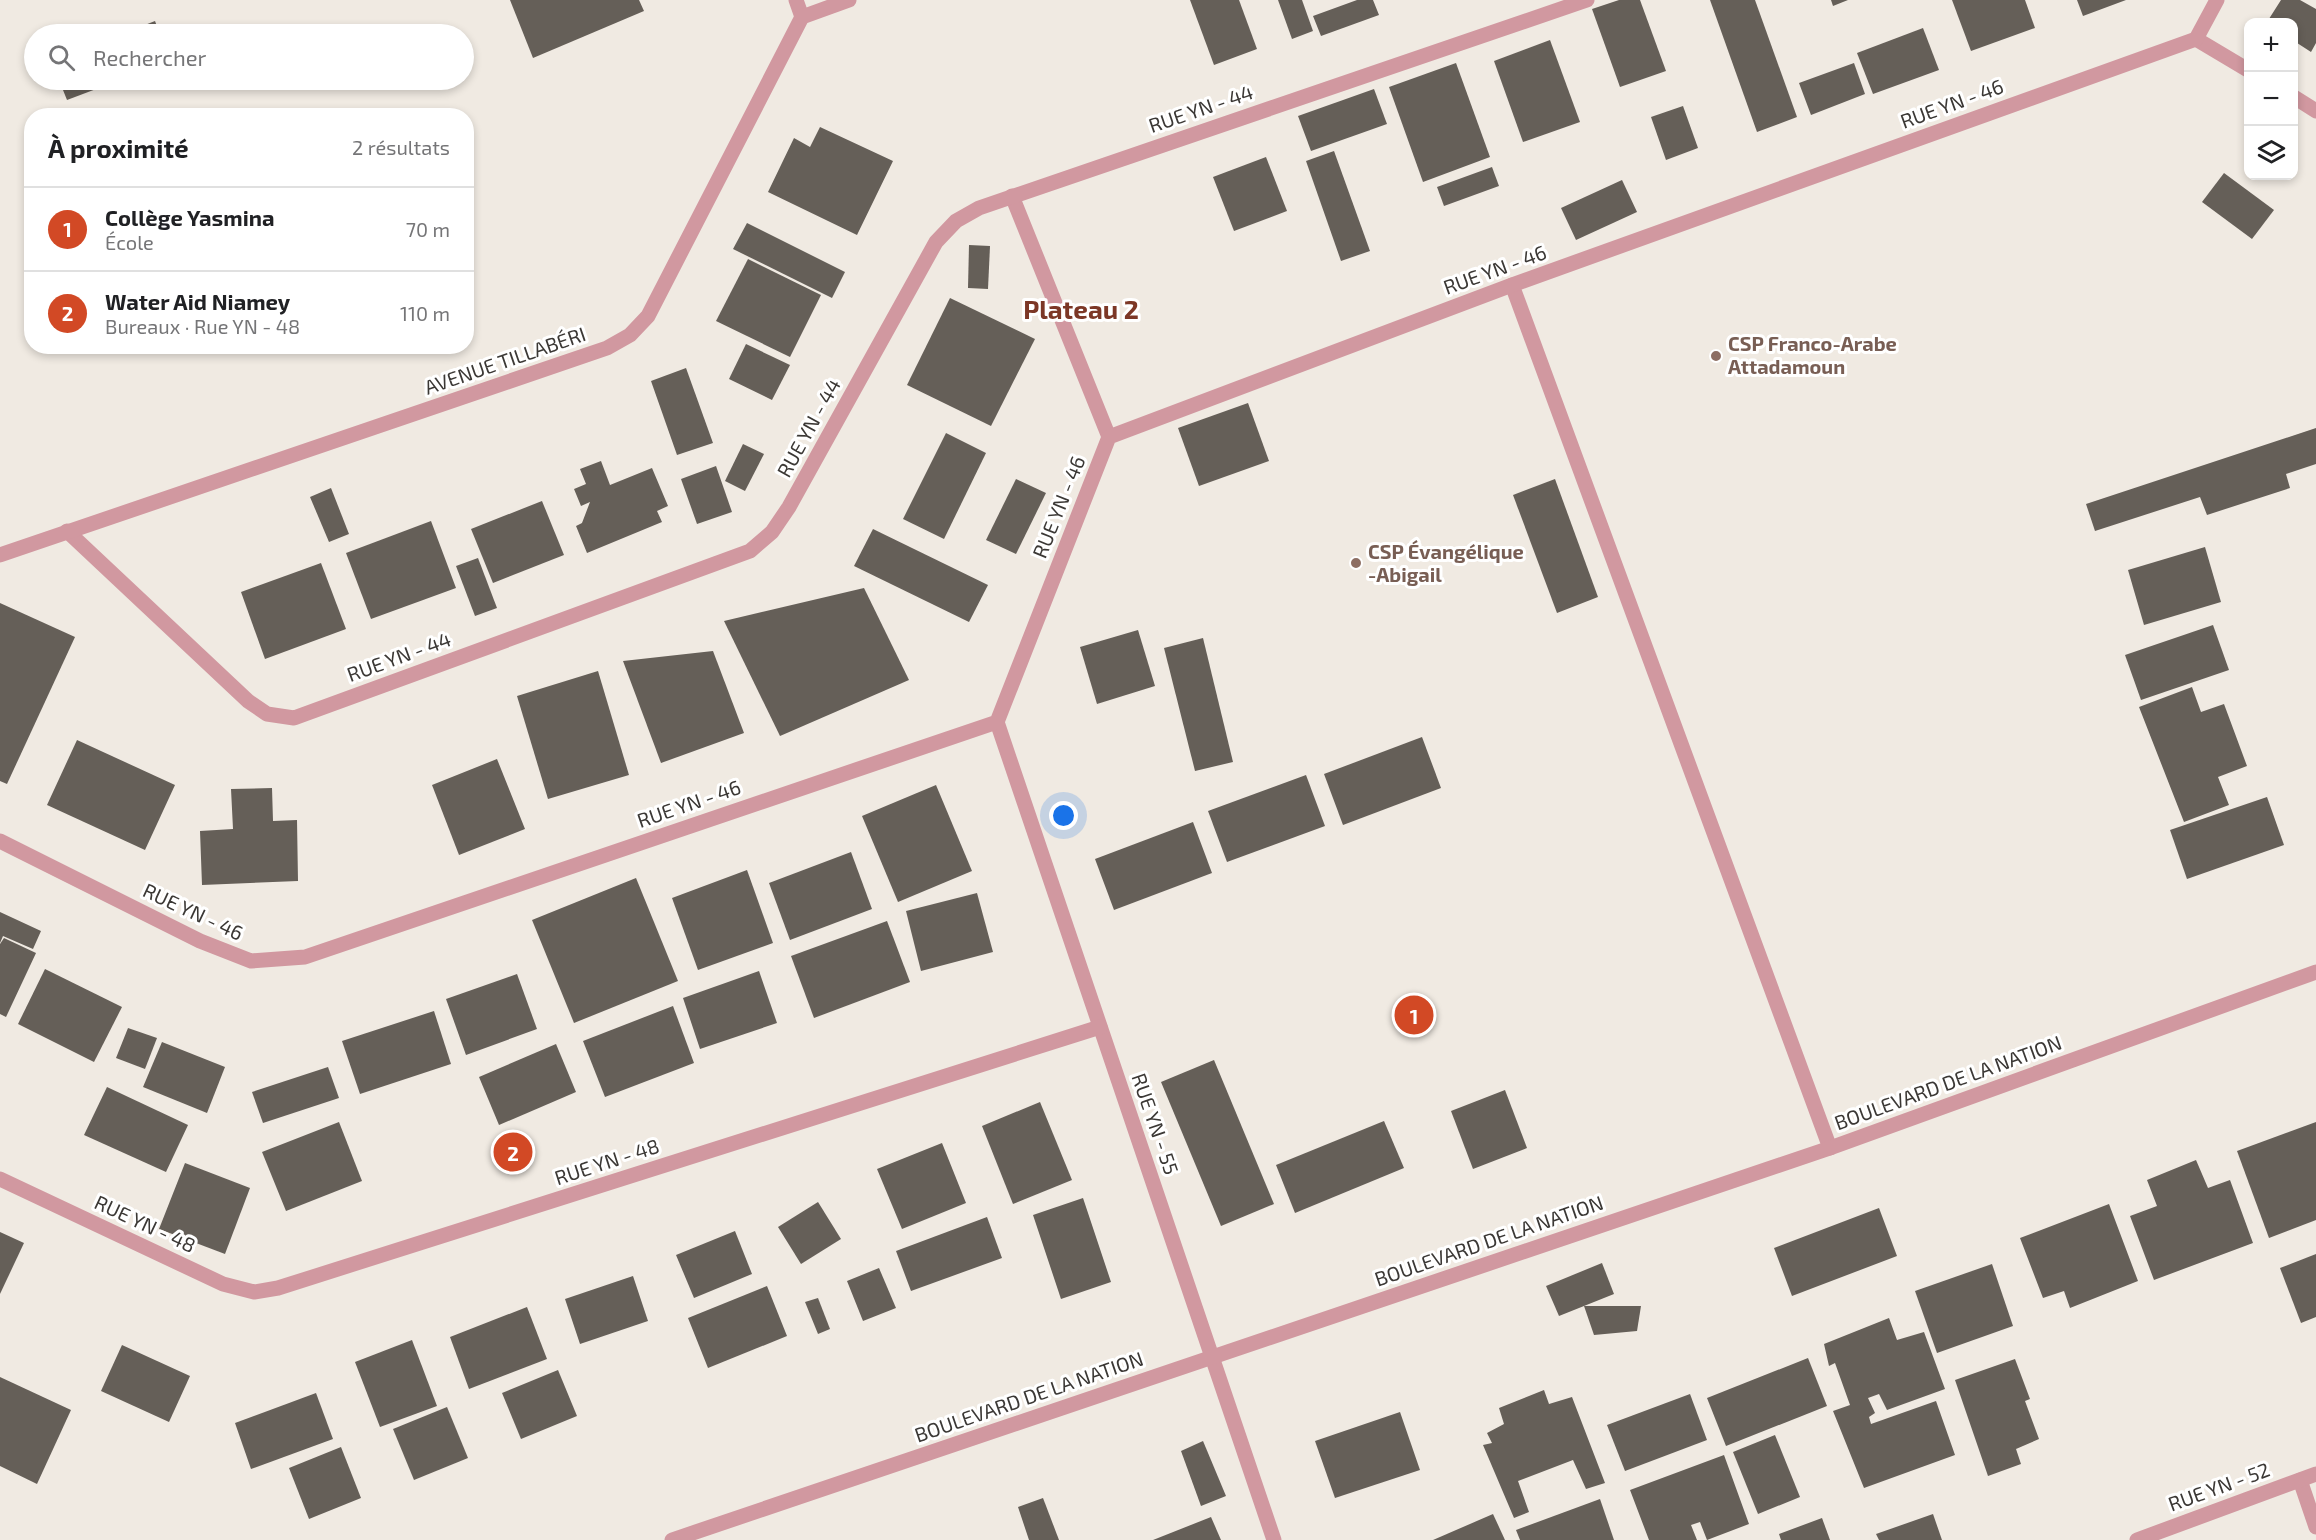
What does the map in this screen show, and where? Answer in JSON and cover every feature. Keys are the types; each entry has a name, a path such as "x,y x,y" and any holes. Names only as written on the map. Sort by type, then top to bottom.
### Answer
{"street":[{"path":"796,0 802,17 849,0"},
{"name":"RUE YN - 44","path":"67,531 248,701 267,714 294,718 750,551 772,532 789,507 936,242 956,221 979,208 1587,0"},
{"path":"2217,0 2196,39 2244,68"},
{"name":"AVENUE TILLABÉRI","path":"0,555 607,348 630,335 648,316 802,17"},
{"name":"RUE YN - 46","path":"0,841 200,941 251,961 305,957 997,722 1109,437 1512,285 2196,39"},
{"path":"2298,100 2316,111"},
{"path":"1012,196 1109,437"},
{"path":"1512,285 1830,1148"},
{"name":"RUE YN - 55","path":"997,722 1274,1540"},
{"name":"BOULEVARD DE LA NATION","path":"672,1540 1830,1148 2316,972"},
{"name":"RUE YN - 48","path":"0,1179 223,1284 254,1292 262,1291 278,1288 1100,1027"},
{"name":"RUE YN - 52","path":"2137,1540 2316,1474"},
{"path":"2300,1480 2316,1527"}],"building":[{"path":"510,0 639,0 644,11 533,58"},
{"path":"1190,0 1239,0 1257,49 1214,65"},
{"path":"1278,0 1302,0 1313,31 1292,39"},
{"path":"1357,0 1373,0 1379,15 1321,36 1313,16"},
{"path":"1619,0 1640,0 1666,71 1620,87 1592,9"},
{"path":"1710,0 1755,0 1797,117 1757,132"},
{"path":"1831,0 1848,0 1833,6"},
{"path":"1952,0 2025,0 2035,28 1971,51"},
{"path":"2077,0 2126,0 2083,16"},
{"path":"2281,0 2300,0 2316,9 2316,43 2311,52 2298,44 2298,18 2270,18"},
{"path":"1923,28 1939,70 1873,94 1857,53"},
{"path":"1550,40 1580,122 1523,142 1494,61"},
{"path":"1456,63 1490,157 1423,182 1389,87"},
{"path":"1854,63 1865,94 1811,115 1799,83"},
{"path":"1374,89 1387,124 1311,151 1298,116"},
{"path":"63,90 94,90 67,100"},
{"path":"1683,106 1698,148 1666,160 1651,117"},
{"path":"820,127 893,161 857,235 768,192 794,138 810,147"},
{"path":"1334,151 1370,251 1341,261 1306,161"},
{"path":"1266,157 1287,211 1234,231 1213,177"},
{"path":"1492,167 1499,186 1444,206 1437,187"},
{"path":"2224,173 2274,210 2252,239 2202,202"},
{"path":"1622,180 1637,212 1576,240 1561,208"},
{"path":"747,223 845,272 832,298 733,249"},
{"path":"969,245 990,246 988,289 968,288"},
{"path":"748,259 821,295 790,357 716,321"},
{"path":"950,298 1035,339 991,426 907,385"},
{"path":"746,344 790,365 772,400 729,379"},
{"path":"686,368 713,443 677,455 651,381"},
{"path":"1248,403 1269,461 1199,486 1178,428"},
{"path":"2316,428 2316,464 2286,474 2290,488 2207,515 2200,497 2095,531 2086,504"},
{"path":"946,433 986,453 944,539 903,519"},
{"path":"743,444 764,454 745,491 725,481"},
{"path":"601,461 610,485 652,468 668,506 657,511 662,522 587,553 576,526 582,523 590,502 581,506 574,489 586,484 580,469"},
{"path":"716,466 732,512 697,524 681,479"},
{"path":"1016,479 1046,493 1016,554 986,540"},
{"path":"1555,479 1598,597 1557,613 1513,495"},
{"path":"331,488 349,534 329,542 310,497"},
{"path":"542,501 564,555 493,583 471,529"},
{"path":"431,521 456,588 371,619 346,553"},
{"path":"873,529 988,585 969,622 854,566"},
{"path":"2205,547 2221,602 2144,625 2128,570"},
{"path":"478,558 497,608 475,616 456,566"},
{"path":"321,563 346,629 265,659 241,592"},
{"path":"864,588 909,680 780,736 724,621"},
{"path":"0,603 75,637 7,784 0,781"},
{"path":"2213,625 2229,670 2141,700 2125,655"},
{"path":"1138,630 1155,686 1097,704 1080,647"},
{"path":"1203,638 1233,762 1195,771 1164,648"},
{"path":"713,651 744,733 661,763 623,661"},
{"path":"598,671 629,775 548,799 517,696"},
{"path":"2192,687 2201,712 2224,704 2247,766 2218,777 2229,805 2184,822 2139,707"},
{"path":"1422,737 1441,788 1343,825 1324,774"},
{"path":"77,740 175,785 145,850 47,805"},
{"path":"497,759 525,829 459,855 432,785"},
{"path":"1306,775 1325,826 1227,862 1208,811"},
{"path":"936,785 972,871 898,902 862,816"},
{"path":"272,788 273,821 297,820 298,881 202,885 200,831 233,829 231,789"},
{"path":"2267,797 2284,845 2187,879 2170,830"},
{"path":"1193,822 1212,873 1114,910 1095,859"},
{"path":"851,852 872,909 790,940 769,883"},
{"path":"747,870 773,943 698,970 672,898"},
{"path":"636,878 678,981 574,1023 532,920"},
{"path":"977,893 993,952 921,971 906,911"},
{"path":"0,912 41,931 33,949 3,936 0,943"},
{"path":"887,921 910,982 814,1018 791,956"},
{"path":"4,938 36,953 6,1017 0,1014 0,944"},
{"path":"45,969 122,1007 94,1062 18,1024"},
{"path":"759,971 777,1023 700,1049 683,998"},
{"path":"517,974 537,1029 466,1055 446,999"},
{"path":"673,1006 694,1063 605,1097 583,1041"},
{"path":"434,1011 451,1064 360,1094 342,1041"},
{"path":"128,1028 157,1038 145,1069 116,1058"},
{"path":"162,1042 225,1067 207,1113 143,1087"},
{"path":"556,1044 576,1092 499,1125 479,1077"},
{"path":"1214,1060 1274,1204 1221,1226 1161,1082"},
{"path":"328,1067 339,1098 263,1123 252,1092"},
{"path":"107,1087 188,1125 166,1172 84,1135"},
{"path":"1505,1090 1527,1148 1473,1169 1451,1111"},
{"path":"1040,1102 1072,1180 1013,1204 982,1126"},
{"path":"1384,1121 1404,1168 1295,1213 1276,1165"},
{"path":"339,1122 362,1181 286,1211 262,1152"},
{"path":"2316,1122 2316,1220 2269,1238 2237,1151"},
{"path":"942,1143 966,1203 902,1229 877,1169"},
{"path":"2196,1160 2208,1188 2230,1180 2253,1243 2154,1280 2130,1216 2157,1206 2147,1180"},
{"path":"185,1163 250,1188 225,1254 159,1229"},
{"path":"1083,1198 1111,1282 1061,1299 1033,1215"},
{"path":"818,1202 841,1239 801,1264 778,1227"},
{"path":"2109,1204 2138,1281 2070,1308 2064,1291 2043,1298 2020,1238"},
{"path":"1879,1208 1897,1256 1792,1296 1774,1248"},
{"path":"987,1217 1002,1258 911,1291 896,1251"},
{"path":"735,1231 752,1274 694,1298 676,1255"},
{"path":"0,1232 24,1243 0,1294"},
{"path":"2316,1254 2316,1317 2301,1323 2280,1268"},
{"path":"1602,1263 1614,1294 1559,1316 1546,1286"},
{"path":"1992,1264 2013,1326 1937,1353 1915,1291"},
{"path":"879,1268 896,1308 863,1321 847,1281"},
{"path":"633,1276 648,1321 580,1344 565,1299"},
{"path":"767,1286 787,1336 708,1368 688,1318"},
{"path":"818,1298 830,1329 818,1334 805,1302"},
{"path":"1584,1306 1641,1306 1637,1331 1594,1335"},
{"path":"527,1307 547,1359 469,1389 450,1337"},
{"path":"1889,1318 1897,1340 1924,1332 1945,1389 1887,1410 1879,1394 1868,1398 1875,1413 1869,1417 1871,1424 1936,1401 1955,1455 1864,1488 1833,1411 1850,1405 1835,1363 1829,1366 1824,1344"},
{"path":"412,1340 437,1406 380,1427 355,1362"},
{"path":"122,1345 190,1376 169,1422 101,1391"},
{"path":"1808,1358 1827,1406 1726,1446 1707,1398"},
{"path":"2015,1359 2030,1399 2025,1401 2039,1439 2016,1449 2021,1464 1988,1476 1955,1380"},
{"path":"558,1370 577,1416 521,1439 502,1393"},
{"path":"0,1377 71,1410 37,1484 0,1466"},
{"path":"1544,1390 1549,1404 1572,1397 1605,1483 1586,1489 1573,1460 1518,1481 1529,1512 1514,1518 1483,1445 1492,1443 1487,1433 1504,1424 1499,1408"},
{"path":"316,1393 333,1439 251,1469 235,1423"},
{"path":"1690,1394 1707,1440 1625,1471 1607,1425"},
{"path":"447,1407 468,1458 414,1480 393,1429"},
{"path":"1400,1412 1420,1470 1335,1498 1315,1441"},
{"path":"1775,1435 1800,1497 1758,1514 1733,1452"},
{"path":"1203,1441 1226,1496 1201,1506 1181,1451"},
{"path":"341,1447 361,1498 309,1519 289,1468"},
{"path":"1724,1455 1749,1524 1707,1540 1700,1522 1691,1525 1697,1540 1649,1540 1630,1490"},
{"path":"1043,1498 1059,1540 1029,1540 1018,1507"},
{"path":"1600,1499 1614,1540 1520,1540 1516,1530"},
{"path":"1493,1514 1505,1540 1433,1540"},
{"path":"1933,1514 1942,1540 1879,1540 1876,1534"},
{"path":"1211,1517 1221,1540 1153,1540"},
{"path":"1822,1518 1830,1540 1781,1540 1779,1534"}],"place":[{"name":"CSP Franco-Arabe Attadamoun","path":"1716,356"},
{"name":"CSP Évangélique -Abigail","path":"1356,563"},
{"name":"Collège Yasmina","path":"1414,1015"},
{"name":"Water Aid Niamey","path":"513,1152"}],"district":[{"name":"Plateau 2","path":"1081,310"}]}
